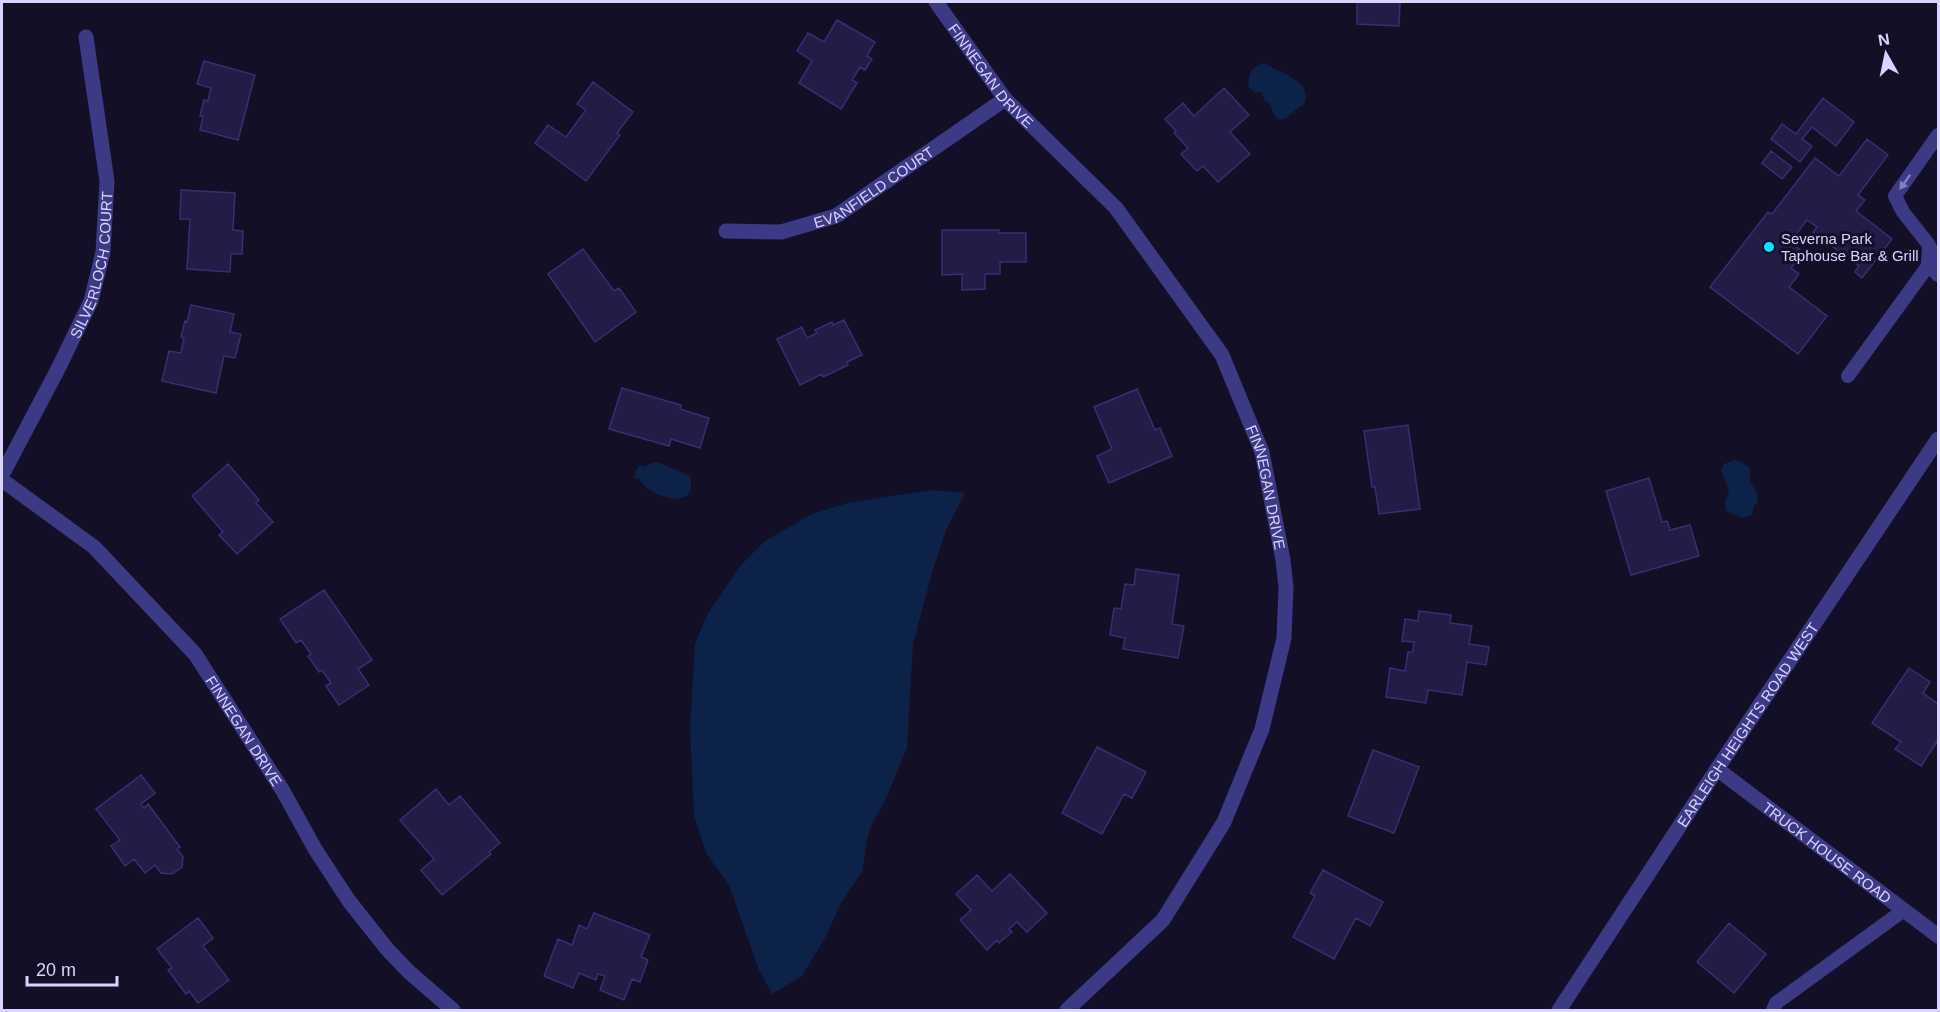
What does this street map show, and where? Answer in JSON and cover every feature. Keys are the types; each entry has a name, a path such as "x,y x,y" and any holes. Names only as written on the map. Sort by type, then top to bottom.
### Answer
{"street":[{"name":"FINNEGAN DRIVE","path":"936,2 1005,99 1116,208 1222,355 1262,452 1283,560 1286,588 1284,638 1262,729 1224,822 1163,920 1067,1011"},
{"name":"SILVERLOCH COURT","path":"2,475 91,301 103,252 107,181 86,37"},
{"name":"EVANFIELD COURT","path":"726,231 781,232 836,216 1005,99"},
{"name":"EARLEIGH HEIGHTS ROAD WEST","path":"1559,1011 1717,769 1938,439"},
{"name":"FINNEGAN DRIVE","path":"2,480 94,547 195,654 283,790 315,849 349,901 402,965 453,1011"},
{"name":"TRUCK HOUSE ROAD","path":"1717,769 1938,936"}],"lane":[{"path":"1933,270 1929,245 1903,212 1895,196 1938,135"},
{"path":"1848,376 1933,270 1938,252"},
{"path":"1773,1011 1776,1003 1904,910"}],"water":[{"path":"1262,63 1289,76 1304,88 1305,102 1285,118 1279,119 1276,116 1270,104 1264,100 1262,92 1255,93 1249,88 1248,81 1252,69"},
{"path":"1735,460 1750,469 1750,481 1758,495 1752,515 1742,518 1726,511 1725,502 1729,491 1721,470 1724,464"},
{"path":"653,462 690,476 691,488 687,495 670,498 660,495 643,485 640,479 634,478 640,465 645,467"},
{"path":"931,490 965,493 946,530 913,644 907,748 868,835 862,872 840,905 826,936 802,976 772,994 759,970 729,885 706,853 694,816 690,727 695,644 708,613 742,564 765,541 812,514 848,503"}],"building":[{"path":"1357,2 1400,2 1399,26 1357,24"},
{"path":"837,20 875,42 867,56 872,59 865,70 860,67 852,80 857,83 841,109 799,83 812,61 797,51 808,33 824,42"},
{"path":"204,61 255,75 238,140 200,130 203,117 200,116 204,100 208,101 211,88 197,84"},
{"path":"593,82 633,112 617,133 620,135 586,181 535,143 548,125 566,137 586,110 577,104"},
{"path":"1224,88 1249,115 1230,132 1250,154 1218,182 1203,166 1197,171 1181,154 1188,148 1165,119 1183,103 1194,116"},
{"path":"1823,98 1854,122 1836,146 1812,127 1802,139 1812,146 1800,162 1771,139 1782,124 1796,134"},
{"name":"Severna Park Taphouse Bar & Grill","path":"1867,139 1888,155 1858,195 1865,200 1856,211 1892,239 1862,278 1855,272 1859,266 1813,232 1817,227 1807,220 1790,242 1803,252 1791,268 1799,274 1789,287 1827,316 1798,354 1710,287 1768,212 1772,214 1815,158 1839,176"},
{"path":"1771,151 1792,167 1782,179 1762,163"},
{"path":"181,190 235,193 233,230 243,231 242,254 231,254 230,272 187,269 190,219 180,219"},
{"path":"942,230 999,230 999,233 1026,233 1026,262 1000,262 1000,274 985,274 985,289 962,290 962,274 942,275"},
{"path":"583,249 614,291 619,288 636,312 595,342 548,274"},
{"path":"191,305 234,314 230,332 241,334 235,358 224,356 216,393 162,381 169,351 181,353 184,338 181,337"},
{"path":"844,320 862,355 847,362 848,365 800,385 777,339 802,327 807,338 817,333 815,330 832,322 833,325"},
{"path":"622,388 681,405 680,409 709,418 700,448 671,439 669,446 609,429"},
{"path":"1137,389 1155,430 1160,428 1172,456 1109,483 1097,456 1112,449 1094,407"},
{"path":"1408,425 1420,509 1379,514 1375,487 1372,487 1364,431"},
{"path":"228,464 259,500 256,503 273,522 237,554 219,535 223,532 192,496"},
{"path":"1649,478 1662,522 1667,521 1670,530 1690,525 1699,556 1631,575 1606,491"},
{"path":"1136,569 1179,575 1172,624 1184,626 1178,658 1123,649 1125,638 1110,635 1114,608 1121,609 1125,584 1134,585"},
{"path":"324,590 372,660 358,669 369,685 339,705 326,686 331,683 322,670 319,672 308,656 311,654 301,640 296,643 280,619"},
{"path":"1419,611 1451,615 1450,623 1472,626 1469,644 1489,647 1486,665 1467,662 1462,695 1428,690 1426,703 1386,697 1390,668 1405,671 1408,652 1413,652 1414,642 1402,641 1405,619 1418,621"},
{"path":"1909,668 1930,682 1923,693 1938,704 1938,740 1921,766 1895,749 1901,742 1872,723"},
{"path":"1097,747 1146,772 1132,798 1124,794 1102,834 1062,813"},
{"path":"1373,750 1419,767 1394,833 1348,816"},
{"path":"141,775 155,793 141,804 144,808 148,804 180,847 177,849 183,857 182,867 172,874 161,873 155,865 145,873 134,859 125,866 111,846 120,840 96,809"},
{"path":"436,789 449,805 460,796 500,843 489,852 491,854 442,895 421,870 434,859 400,820"},
{"path":"1323,870 1383,902 1370,926 1356,918 1334,959 1293,937 1315,896 1310,893"},
{"path":"1010,874 1047,913 1027,932 1017,922 1009,929 1012,932 999,943 997,940 987,950 960,920 971,910 956,894 977,875 992,891"},
{"path":"594,913 650,935 641,957 648,960 640,982 632,979 624,1000 600,990 605,976 598,974 596,980 579,973 573,988 544,976 558,939 572,945 579,925 587,929"},
{"path":"198,918 213,938 203,946 229,980 198,1003 189,991 186,994 168,970 172,968 157,949"},
{"path":"1729,923 1766,954 1734,993 1697,962"}],"place":[{"name":"Severna Park Taphouse Bar & Grill","path":"1769,247"}]}
